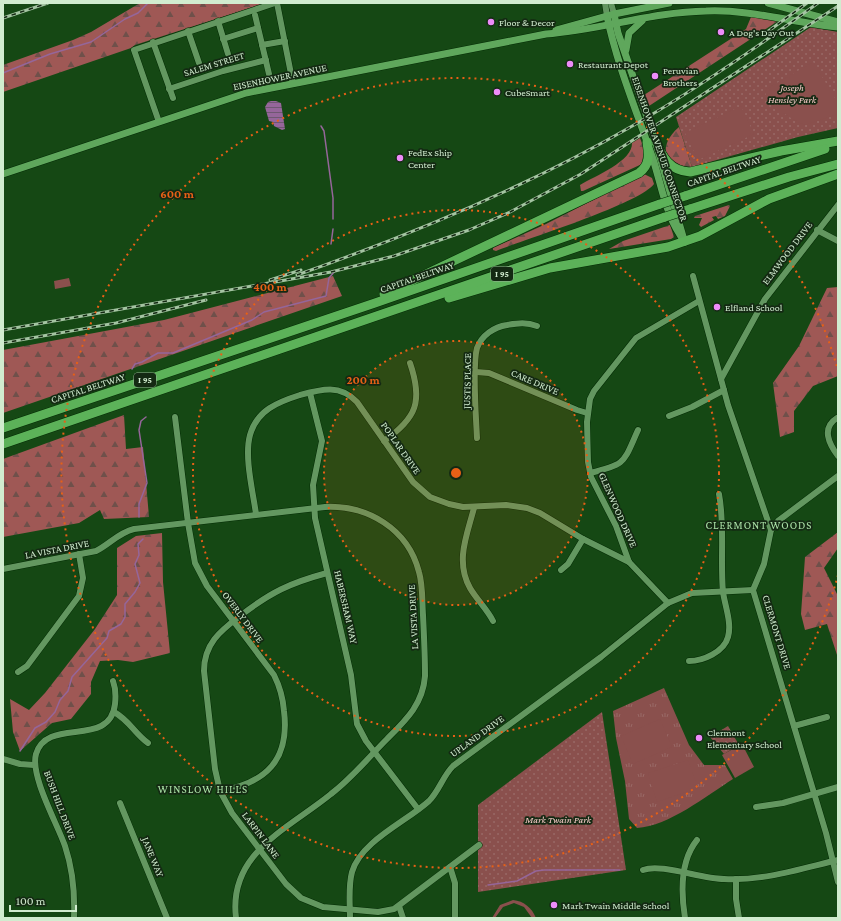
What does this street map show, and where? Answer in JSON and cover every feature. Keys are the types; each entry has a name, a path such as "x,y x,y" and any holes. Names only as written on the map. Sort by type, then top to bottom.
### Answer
{"highway":[{"path":"651,141 668,163 678,170 690,172 781,151 838,141"},
{"path":"288,332 366,302 639,173 644,169 648,161 651,141"},
{"name":"CAPITAL BELTWAY","path":"3,428 660,204 838,145"},
{"name":"I 95","path":"3,444 665,217 789,177 838,164"},
{"path":"338,330 550,268 661,248 685,242 770,199 838,174"}],"main road":[{"name":"EISENHOWER AVENUE","path":"3,174 246,93 546,34 611,15 669,3"},
{"path":"768,3 838,22"},
{"name":"EISENHOWER AVENUE","path":"546,34 580,31 691,11 728,10 838,26"},
{"name":"EISENHOWER AVENUE CONNECTOR","path":"611,15 651,141"},
{"path":"626,56 625,44 629,32 637,24 652,17"},
{"name":"EISENHOWER AVENUE CONNECTOR","path":"613,25 626,56 651,141 668,208 677,231 685,242"}],"street":[{"path":"159,122 134,50 153,42 276,3 293,84"},
{"path":"605,3 611,15"},
{"path":"611,3 611,15"},
{"path":"255,15 269,74"},
{"path":"218,21 228,54"},
{"path":"223,38 258,28"},
{"path":"188,31 199,63"},
{"path":"262,45 285,41"},
{"path":"153,42 173,98"},
{"name":"SALEM STREET","path":"169,89 223,71 266,60"},
{"name":"ELMWOOD DRIVE","path":"721,379 766,299 817,230 838,205"},
{"path":"817,230 838,241"},
{"path":"693,276 724,390 771,530"},
{"name":"GLENWOOD DRIVE","path":"668,603 629,562 616,526 590,473 587,453 587,413 594,391 632,342 642,334 699,301"},
{"name":"JUSTIS PLACE","path":"477,438 476,372 478,348 482,339 490,332 502,326 530,323 537,326"},
{"path":"384,441 404,426 415,408 417,387 410,363"},
{"name":"CARE DRIVE","path":"476,372 489,373 587,413"},
{"name":"POPLAR DRIVE","path":"256,514 248,452 253,428 261,416 273,405 283,400 330,389 340,391 350,396 357,402 413,482 425,493 449,504 474,508 506,505 527,508 540,513 583,539 629,562"},
{"path":"668,416 724,390"},
{"name":"HABERSHAM WAY","path":"310,393 322,441 313,485 314,508 327,573 351,675 358,724 362,736 418,809"},
{"name":"OVERLY DRIVE","path":"175,417 192,552 198,571 207,586 277,681 282,697 285,731 279,754 265,774 244,786 220,791"},
{"path":"837,418 831,423 828,436 830,444 838,456"},
{"path":"590,473 620,464 628,456 638,430"},
{"path":"771,530 778,522 838,476"},
{"path":"689,661 699,661 718,650 728,638 729,629 723,592 719,494"},
{"name":"LA VISTA DRIVE","path":"3,569 96,551 126,531 256,514 333,506 364,512 380,519 394,530 405,542 414,557 422,589 425,671 423,690 412,714 332,794 260,850 248,862 238,882 234,902 236,918"},
{"path":"474,508 463,546 462,566 470,588 493,621"},
{"name":"CLERMONT DRIVE","path":"771,530 764,564 753,590 814,794 836,861 838,882"},
{"path":"561,570 568,564 583,539"},
{"path":"18,672 28,666 79,596 83,578 79,554"},
{"name":"LARPIN LANE","path":"327,573 302,579 280,588 264,597 220,631 212,640 206,651 204,664 215,768 220,791 232,813 286,884 301,898 323,907 383,912 399,906 479,845"},
{"path":"668,603 692,593 753,590"},
{"name":"UPLAND DRIVE","path":"350,918 351,878 358,858 367,848 432,797 445,775 453,766 601,657 668,603"},
{"path":"113,680 116,689 114,712 124,717 140,737 148,743"},
{"name":"BUSH HILL DRIVE","path":"74,918 74,889 69,862 34,765 41,743 47,738 56,734 89,731 104,724 114,712"},
{"path":"794,726 827,717"},
{"path":"3,759 20,764 34,765"},
{"path":"756,807 780,804 838,787"},
{"name":"JANE WAY","path":"120,803 167,918"},
{"path":"685,918 682,893 690,850 697,840"},
{"path":"643,870 653,868 712,878 736,879 770,876 836,861"},
{"path":"450,867 455,883 455,918"},
{"path":"736,879 736,899 739,918"},
{"path":"399,906 403,918"}],"green space":[{"path":"140,3 265,3 135,45 131,48 3,92 3,65 91,32"},
{"path":"751,17 778,21 649,106 644,95 746,29"},
{"name":"Joseph Hensley Park","path":"811,27 838,32 838,128 798,137 692,167 676,117"},
{"path":"813,62 838,103 838,114 805,125 787,116 774,106 766,95 765,90"},
{"path":"741,106 754,134 698,160 685,133"},
{"path":"679,127 692,167 682,166 675,163 669,159 666,154 668,141"},
{"path":"640,138 644,149 642,164 581,191 580,185 620,162 631,150 632,143"},
{"path":"644,174 652,178 654,184 644,192 627,201 555,230 496,251 493,250 493,248 546,224"},
{"path":"729,205 730,206 725,216 718,219 716,216 712,217 714,220 701,227 699,225 702,218 694,218 695,216"},
{"path":"670,225 674,237 671,239 609,249 623,241"},
{"path":"333,276 342,296 3,413 3,350 164,320"},
{"path":"69,278 71,286 55,289 54,281"},
{"path":"838,287 838,376 813,386 794,411 794,432 780,437 773,383 799,346 827,288"},
{"path":"124,415 126,449 143,447 149,517 104,519 100,510 79,523 3,537 3,459"},
{"path":"838,532 838,548 824,568 838,596 838,658 827,624 805,630 801,614 805,557"},
{"path":"162,533 163,582 170,653 133,662 118,660 100,661 91,682 91,694 71,719 52,723 20,751 13,732 10,699 29,710 45,693 95,629 117,595 117,548 136,536"},
{"path":"664,688 689,745 704,765 725,765 733,779 674,816 662,822 637,828 629,819 625,781 616,738 613,711"},
{"name":"Mark Twain Park","path":"602,712 626,870 478,892 478,805"},
{"path":"660,719 672,747 633,764 621,736"},
{"path":"728,726 739,745 724,754 710,737"},
{"path":"742,744 754,767 735,778 722,755"},
{"path":"688,760 698,788 657,802 648,773"},
{"path":"513,900 521,902 527,906 536,918 532,918 524,907 514,903 503,907 495,918 492,918 500,905"}],"shaded area":[{"path":"271,101 281,103 285,129 282,130 274,126 273,122 269,121 265,107 268,102"}],"waterway":[{"path":"3,73 50,54 91,42 125,19 138,13 148,3"},
{"path":"321,126 324,131 333,198 333,219"},
{"path":"331,244 333,229"},
{"path":"132,369 135,364 142,362 158,353 173,353 252,320 264,312 326,296 329,278 335,271"},
{"path":"139,517 139,504 147,483 139,430 141,421 146,417"},
{"path":"20,751 35,728 46,722 55,712 60,700 68,691 72,677 107,638 109,631 121,624 125,617 125,604 140,583 135,564 139,555 138,544 143,539"},
{"path":"488,885 517,881 536,871 544,870 620,870"}],"railway":[{"path":"3,18 48,3"},
{"path":"763,35 807,3"},
{"path":"297,275 384,243 469,208 594,148 658,111 705,81 751,51 818,3"},
{"path":"3,330 331,272 394,256 469,230 510,212 581,174 838,6"},
{"path":"270,280 301,270"},
{"path":"3,343 116,323 206,300"}],"place":[{"name":"Floor & Decor","path":"491,22"},
{"name":"A Dog's Day Out","path":"721,32"},
{"name":"Restaurant Depot","path":"570,64"},
{"name":"Peruvian Brothers","path":"655,76"},
{"name":"CubeSmart","path":"497,92"},
{"name":"FedEx Ship Center","path":"400,158"},
{"name":"Elfland School","path":"717,307"},
{"name":"Clermont Elementary School","path":"699,738"},
{"name":"Mark Twain Middle School","path":"554,905"}],"district":[{"name":"CLERMONT WOODS","path":"759,525"},
{"name":"WINSLOW HILLS","path":"203,789"}]}
